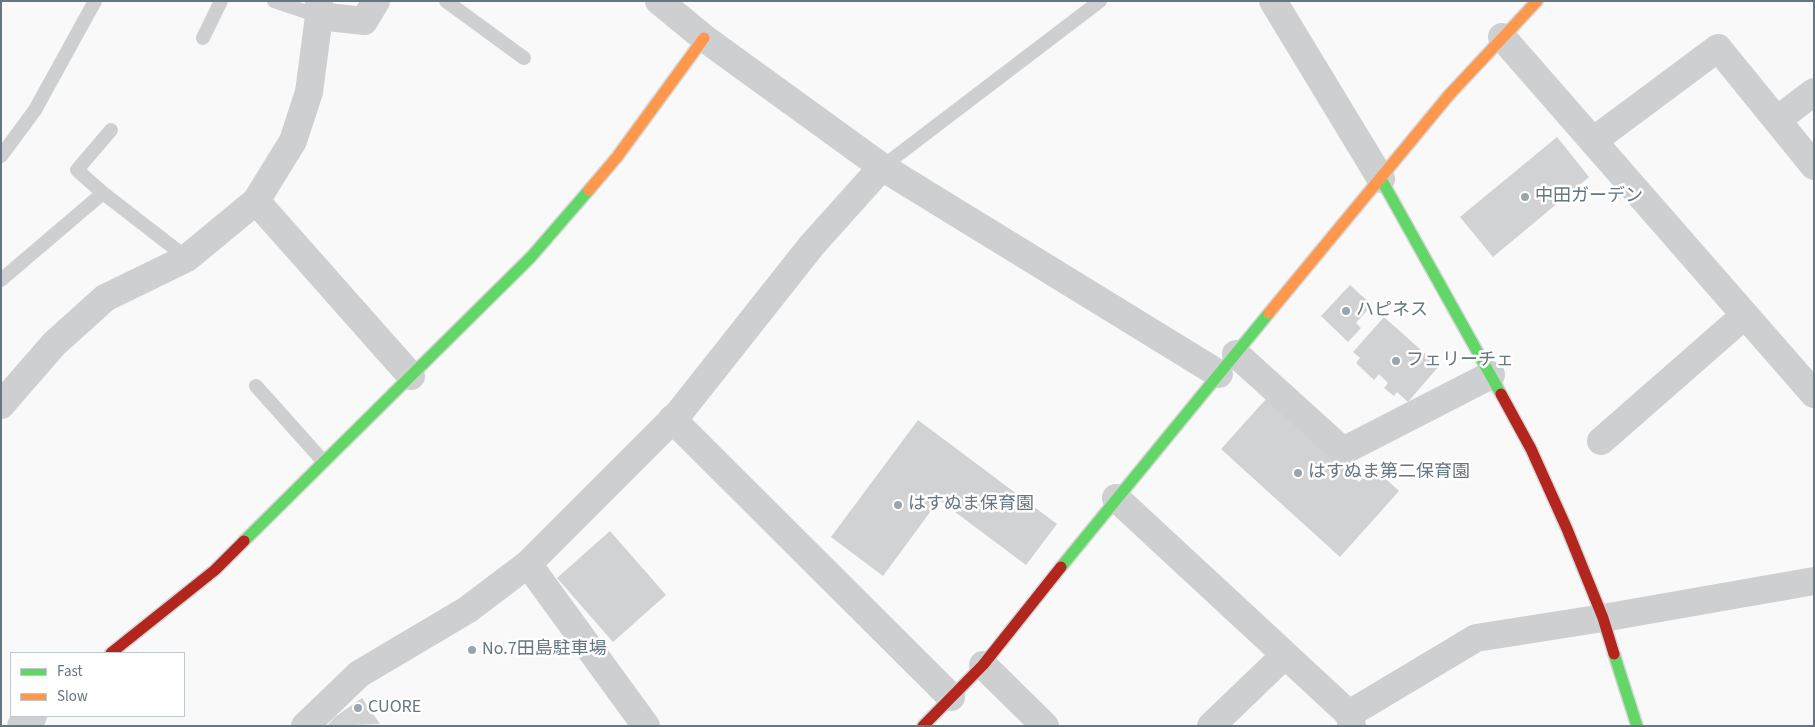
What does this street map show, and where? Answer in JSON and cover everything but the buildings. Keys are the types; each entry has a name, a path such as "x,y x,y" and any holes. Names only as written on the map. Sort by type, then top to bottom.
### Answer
{"street":[{"path":"1,405 54,344 104,298 187,258 256,201 293,141 309,92 319,9 364,21 376,1"},
{"path":"659,1 704,38 882,167 1227,364 1343,451 1491,375"},
{"path":"1273,1 1381,179 1531,449 1567,529 1603,618 1634,725"},
{"path":"922,726 983,665 1116,498 1449,95 1537,1"},
{"path":"1502,37 1814,394"},
{"path":"112,652 215,570 531,257 617,157 704,38"},
{"path":"1593,141 1718,48 1814,166"},
{"path":"1777,120 1814,92"},
{"path":"304,726 359,674 467,610 528,564 679,413 812,245 882,167"},
{"path":"256,201 411,376"},
{"path":"1601,441 1745,315"},
{"path":"672,419 951,697"},
{"path":"1116,498 1285,655 1350,720 1476,638 1814,581"},
{"path":"528,564 646,726"},
{"path":"1211,726 1285,655"},
{"path":"983,665 1045,726"},
{"path":"21,726 32,717"}],"lane":[{"path":"1,156 35,110 95,1"},
{"path":"203,38 221,1"},
{"path":"274,1 319,9"},
{"path":"446,1 524,58"},
{"path":"882,167 1100,1"},
{"path":"111,130 77,170 103,193 187,258"},
{"path":"1,280 103,193"},
{"path":"256,386 323,462"}],"traffic: fast":[{"path":"1381,179 1501,394"},
{"path":"244,541 531,257 589,190"},
{"path":"1061,567 1269,313"},
{"path":"1614,654 1637,726"}],"traffic: slow":[{"path":"1269,313 1449,95 1537,1"},
{"path":"589,190 617,157 704,38"}],"traffic: jam":[{"path":"1501,394 1531,449 1567,529 1603,618 1614,654"},
{"path":"112,652 215,570 244,541"},
{"path":"923,726 983,665 1061,567"}],"place":[{"name":"中田ガーデン","path":"1525,197"},
{"name":"ハピネス","path":"1346,311"},
{"name":"フェリーチェ","path":"1396,361"},
{"name":"はすぬま第二保育園","path":"1298,473"},
{"name":"はすぬま保育園","path":"898,505"},
{"name":"No.7田島駐車場","path":"472,650"},
{"name":"CUORE","path":"358,708"}]}
